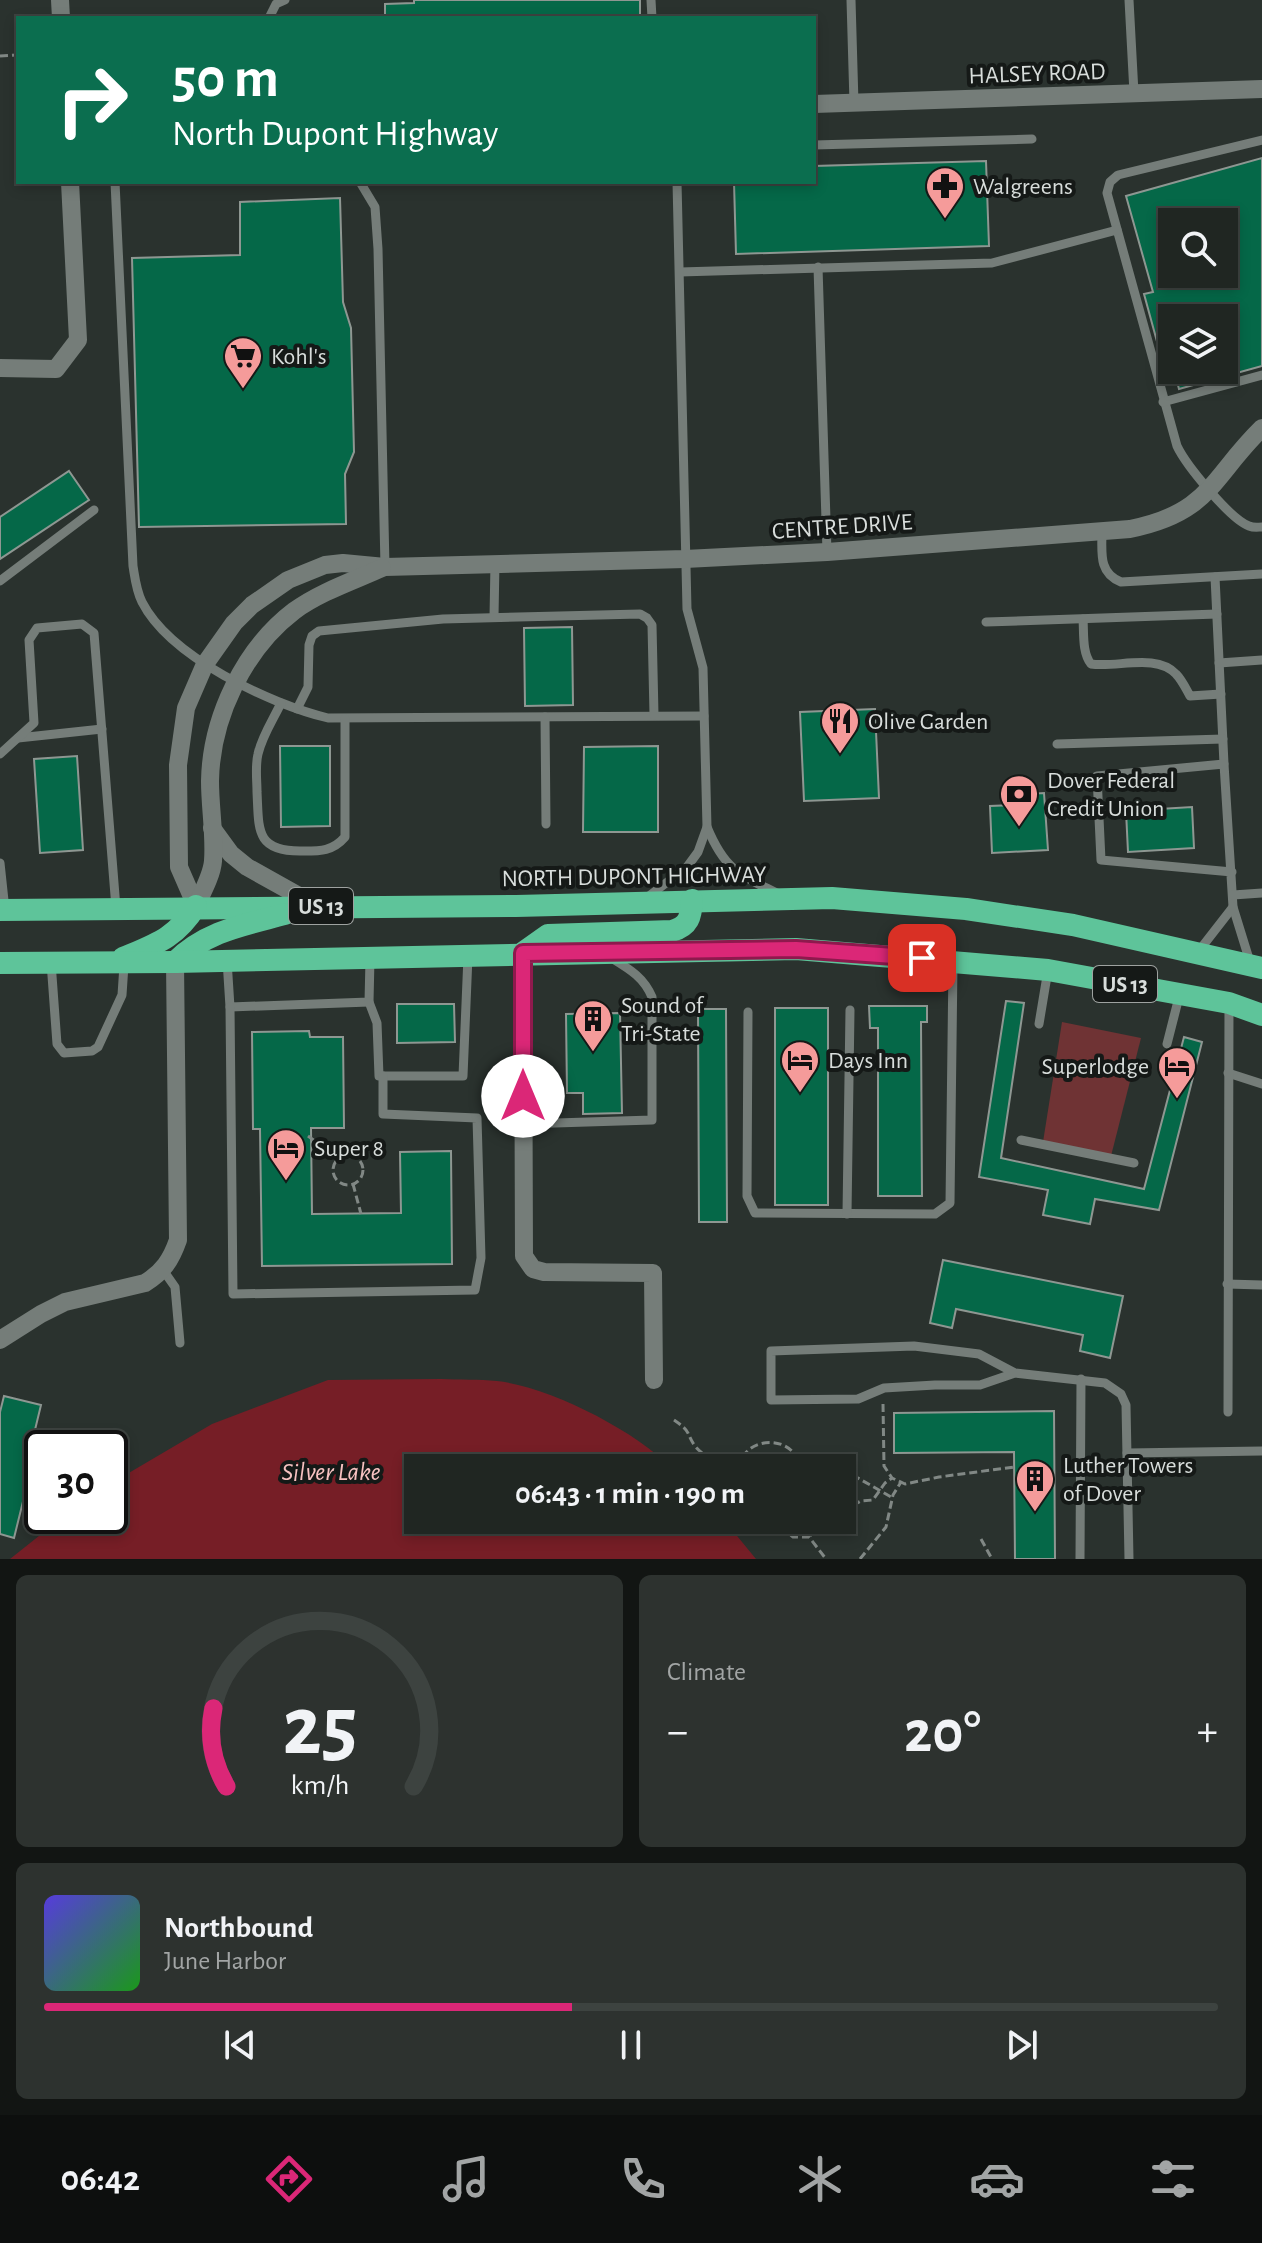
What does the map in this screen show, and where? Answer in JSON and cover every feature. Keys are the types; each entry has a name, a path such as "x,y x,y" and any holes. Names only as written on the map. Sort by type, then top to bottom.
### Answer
{"highway":[{"name":"NORTH DUPONT HIGHWAY","path":"2,910 196,906 516,906 832,898 966,909 1073,925 1257,967"},
{"path":"523,953 548,935 672,931 682,928 691,915 692,900"},
{"path":"119,962 179,931 196,906"},
{"path":"175,962 189,948 211,935 317,906"},
{"name":"US 13","path":"0,963 796,949 1048,970 1229,1003 1262,1015"}],"street":[{"name":"HALSEY ROAD","path":"816,104 1262,89"},
{"path":"0,368 56,369 78,340 70,184"},
{"name":"CENTRE DRIVE","path":"196,906 179,867 178,765 186,708 205,664 234,623 252,605 308,570 334,564 385,567 827,552 1130,529 1170,518 1190,507 1210,490 1262,428"},
{"name":"CENTRE DRIVE","path":"196,906 213,864 210,780 215,741 237,681 263,641 297,610 326,593 385,567"},
{"path":"212,827 231,854 247,867 317,906"},
{"path":"523,953 524,1256 527,1264 544,1272 653,1273 654,1380"},
{"path":"0,1340 65,1302 145,1283 163,1270 178,1240 175,962"}],"lane":[{"path":"270,16 276,4 285,0"},
{"path":"851,0 854,103"},
{"path":"1129,0 1134,93"},
{"path":"816,145 1032,139"},
{"path":"1262,140 1118,175 1110,182 1107,193 1177,446 1185,461 1210,490 1247,525 1262,527"},
{"path":"115,184 136,584 141,601 159,627 180,647 205,664 281,703 328,718 704,716"},
{"path":"361,184 375,207 378,249 385,567"},
{"path":"677,184 687,609 703,668 707,827 717,851 730,866 745,878 787,899"},
{"path":"680,272 992,263 1117,230"},
{"path":"818,267 827,552"},
{"path":"1163,402 1262,375"},
{"path":"0,581 94,510"},
{"path":"1102,531 1102,560 1106,571 1121,582 1262,574"},
{"path":"494,617 495,562"},
{"path":"1215,577 1233,907 1257,967"},
{"path":"297,709 308,687 309,645 312,636 319,631 443,619 640,614 652,625 654,715"},
{"path":"986,622 1217,614"},
{"path":"1083,619 1087,661 1091,664 1145,663 1167,667 1177,675 1190,696 1221,694"},
{"path":"0,754 34,723 29,640 37,628 82,624 94,633 116,908"},
{"path":"1219,663 1262,660"},
{"path":"281,703 262,742 256,770 258,827 271,845 280,851 327,851 338,846 345,837 345,719"},
{"path":"545,717 546,824"},
{"path":"18,738 102,729"},
{"path":"1057,744 1223,739"},
{"path":"1224,764 1097,776 1101,860 1232,872"},
{"path":"641,902 687,867 698,852 707,827"},
{"path":"0,863 2,910"},
{"path":"1233,895 1262,893"},
{"path":"1198,953 1233,907"},
{"path":"523,1124 652,1120 652,997 636,973 603,952"},
{"path":"370,957 369,1002 377,1023 379,1076 463,1076 468,954"},
{"path":"227,960 233,1294 475,1290 481,1258 477,1118 383,1114 383,1076"},
{"path":"748,1012 747,1196 755,1213 935,1214 950,1203 953,961"},
{"path":"51,962 57,1044 64,1053 92,1051 98,1047 122,995 119,962"},
{"path":"1039,1024 1048,970"},
{"path":"1167,1044 1180,993"},
{"path":"230,1007 369,1002"},
{"path":"1228,1412 1229,1003"},
{"path":"847,1214 850,1010"},
{"path":"1228,1073 1262,1084"},
{"path":"1021,1140 1134,1163"},
{"path":"163,1270 175,1287 180,1343"},
{"path":"1227,1284 1262,1285"},
{"path":"1015,1373 980,1385 884,1388 858,1399 771,1400 771,1351 914,1346 979,1354 1015,1373 1105,1383 1121,1394 1126,1405 1129,1559"},
{"path":"1080,1559 1081,1379"},
{"path":"1127,1453 1262,1451"}],"path":[{"path":"308,1136 339,1159"},
{"path":"350,1156 359,1160 362,1175 353,1184 342,1184 335,1176 334,1166 339,1159 350,1156"},
{"path":"353,1184 361,1214"},
{"path":"883,1396 884,1466 892,1478 905,1484 1014,1467"},
{"path":"674,1420 689,1430 695,1447 706,1454"},
{"path":"743,1454 752,1445 767,1443 782,1444 795,1454"},
{"path":"856,1477 893,1498"},
{"path":"856,1504 873,1500 892,1478"},
{"path":"860,1559 886,1527 893,1498 901,1482"},
{"path":"789,1534 793,1537 809,1537"},
{"path":"809,1537 826,1559"},
{"path":"981,1539 992,1559"}],"shaded area":[{"path":"1062,1022 1141,1038 1111,1156 1043,1142"}],"water":[{"name":"Silver Lake","path":"441,1379 518,1385 590,1412 656,1454 404,1454 404,1534 735,1534 756,1559 10,1559 41,1534 128,1534 128,1473 212,1424 328,1380"}],"building":[{"path":"414,0 640,0 640,16 385,16 385,4 414,3"},
{"path":"1262,158 1262,366 1238,373 1238,304 1158,304 1158,345 1144,294 1153,292 1126,196"},
{"path":"986,161 989,246 736,254 734,184 816,184 816,166"},
{"name":"Kohl's","path":"340,198 343,302 351,328 354,452 345,474 346,524 139,527 132,258 240,255 240,202"},
{"path":"1178,384 1197,384 1179,389"},
{"path":"69,471 89,500 0,559 0,517"},
{"path":"572,627 573,705 525,706 524,628"},
{"name":"Olive Garden","path":"875,709 879,798 804,801 800,712"},
{"path":"280,746 330,746 330,826 281,827"},
{"path":"658,746 658,832 583,832 584,747"},
{"path":"77,756 83,850 40,853 34,759"},
{"name":"Dover Federal Credit Union","path":"1044,793 1048,850 992,853 990,806 1014,805 1014,795"},
{"path":"1192,807 1194,848 1128,852 1126,811"},
{"name":"Superlodge","path":"1006,1001 1024,1003 1001,1158 1144,1189 1184,1037 1202,1042 1159,1210 1095,1199 1090,1224 1043,1215 1048,1190 979,1177"},
{"path":"397,1004 454,1004 455,1042 397,1043"},
{"path":"869,1006 927,1006 927,1022 921,1022 922,1196 878,1196 878,1028 870,1028"},
{"path":"775,1008 828,1008 828,1205 775,1205"},
{"path":"698,1009 726,1009 727,1222 699,1222"},
{"name":"Sound of Tri-State","path":"620,1013 622,1113 583,1114 583,1093 567,1093 566,1014"},
{"name":"Super 8","path":"309,1031 310,1037 343,1037 344,1128 311,1128 312,1214 401,1213 400,1152 451,1151 452,1264 262,1266 260,1129 253,1129 252,1032"},
{"path":"943,1260 1123,1296 1110,1358 1080,1351 1083,1335 956,1309 952,1328 930,1323"},
{"path":"4,1396 41,1405 35,1430 24,1430 24,1497 14,1538 0,1534 0,1412"},
{"name":"Luther Towers of Dover","path":"1054,1411 1055,1559 1015,1559 1014,1452 894,1453 894,1413"}],"place":[{"name":"Walgreens","path":"945,220"},
{"name":"Kohl's","path":"243,390"},
{"name":"Olive Garden","path":"840,755"},
{"name":"Dover Federal Credit Union","path":"1019,828"},
{"name":"Sound of Tri-State","path":"593,1053"},
{"name":"Days Inn","path":"800,1094"},
{"name":"Superlodge","path":"1177,1100"},
{"name":"Super 8","path":"286,1182"},
{"name":"Luther Towers of Dover","path":"1035,1513"}],"route":[{"path":"523,1096 523,953 796,949 922,958"}]}
